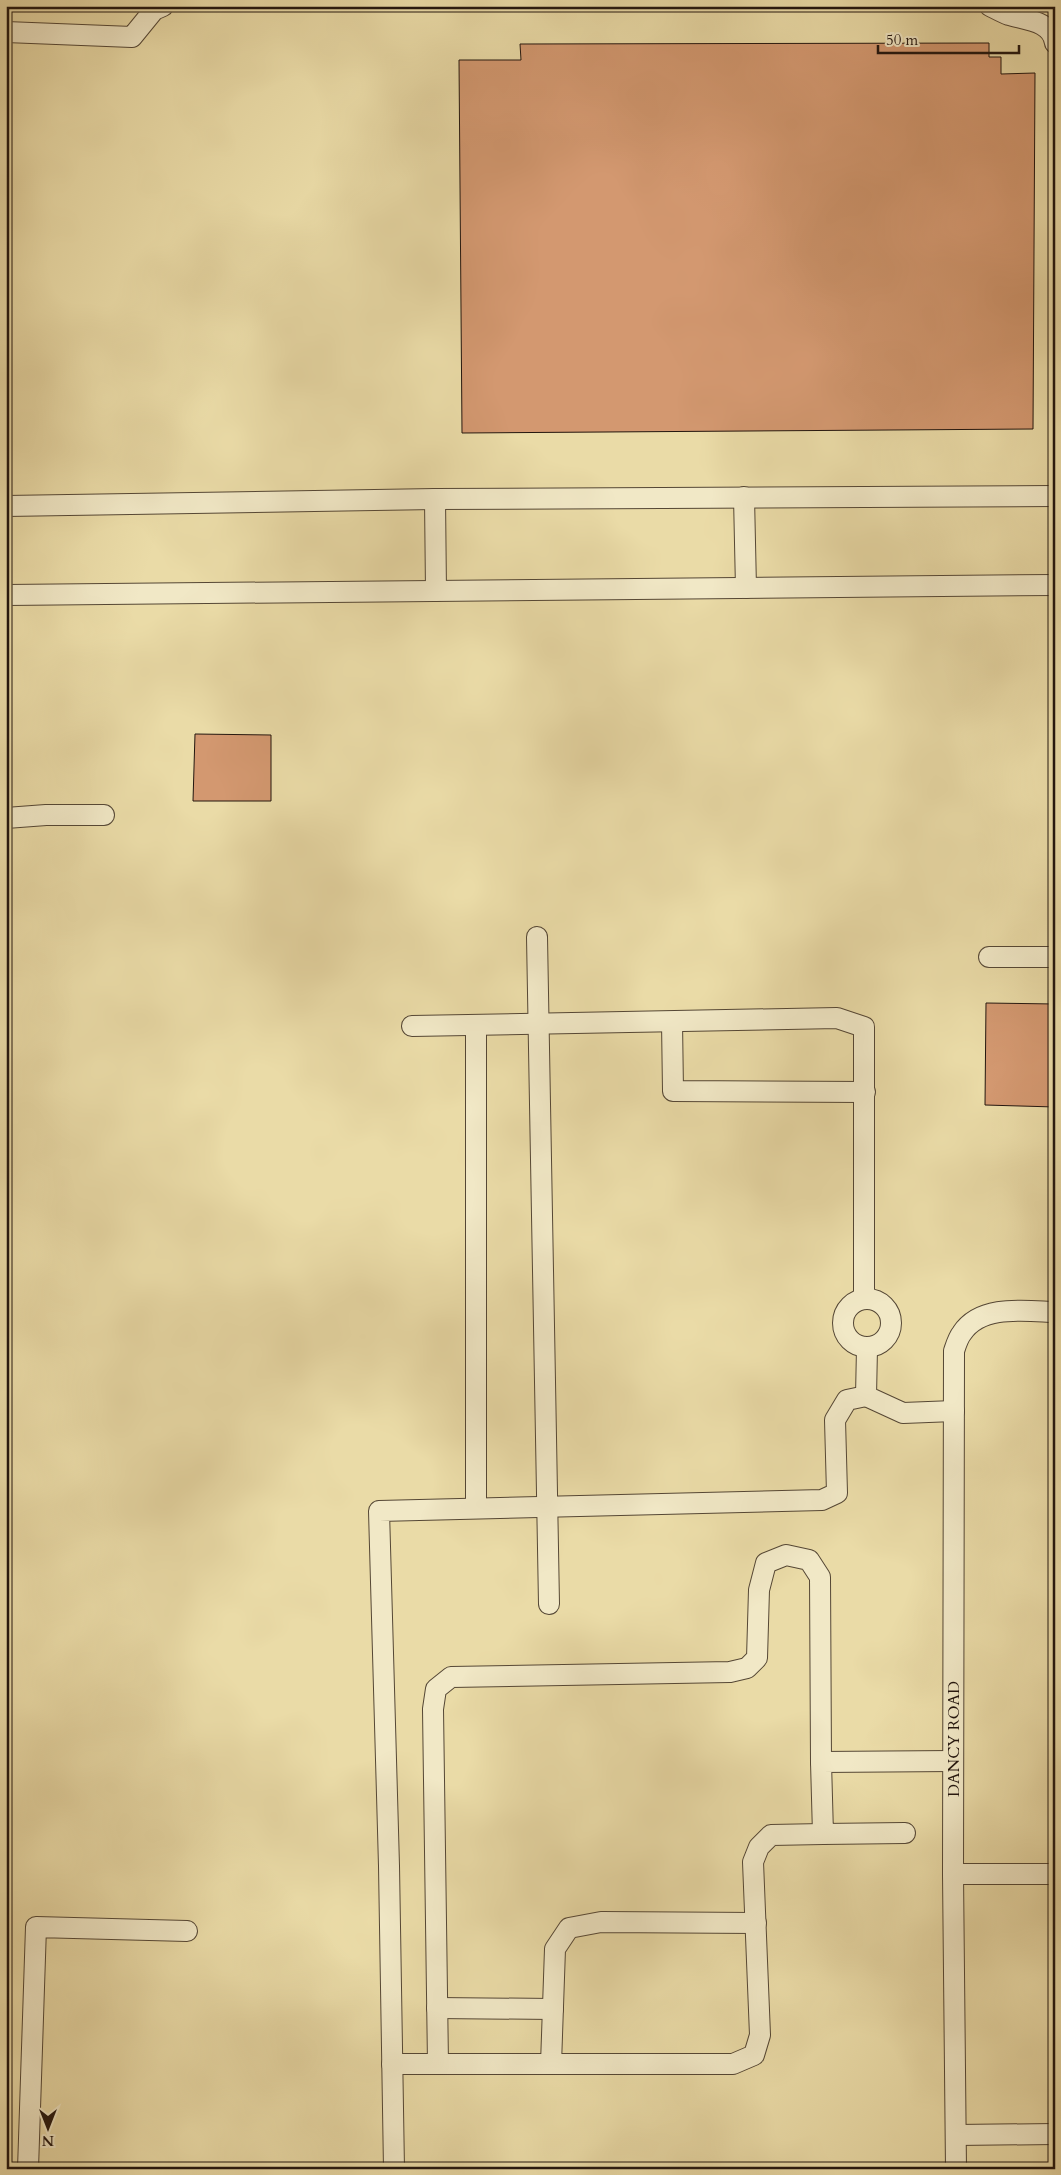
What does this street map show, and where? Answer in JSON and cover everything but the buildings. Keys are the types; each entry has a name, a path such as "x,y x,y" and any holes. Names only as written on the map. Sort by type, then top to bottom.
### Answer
{"street":[{"path":"6,32 132,36 154,10 163,6"},
{"path":"990,6 1007,15 1039,23 1049,30 1055,43"},
{"path":"6,506 435,499 1055,496"},
{"path":"744,497 746,588"},
{"path":"435,499 436,591"},
{"path":"6,595 1055,585"},
{"path":"6,818 46,815 104,815"},
{"path":"537,937 549,1604"},
{"path":"989,957 1055,957"},
{"path":"412,1026 837,1018 864,1027 864,1299"},
{"path":"672,1022 673,1091 865,1092"},
{"path":"476,1025 476,1508"},
{"path":"864,1299 880,1302 890,1314 892,1322 887,1337 874,1346 867,1348 851,1342 843,1328 845,1312 856,1301 864,1299"},
{"name":"DANCY ROAD","path":"956,2169 953,1874 954,1351 962,1332 978,1319 999,1312 1055,1312"},
{"path":"866,1396 867,1348"},
{"path":"394,2169 389,1876 379,1511 822,1500 837,1493 835,1420 847,1400 866,1396 904,1413 954,1411"},
{"path":"438,2064 433,1709 436,1689 452,1677 730,1672 746,1668 757,1658 758,1590 766,1563 786,1555 809,1560 820,1577 823,1834"},
{"path":"821,1762 953,1761"},
{"path":"392,2064 733,2064 754,2055 760,2035 753,1862 758,1847 771,1835 905,1833"},
{"path":"953,1874 1055,1874"},
{"path":"551,2064 555,1949 569,1928 601,1922 756,1923"},
{"path":"28,2169 36,1927 188,1931"},
{"path":"437,2008 553,2009"},
{"path":"956,2135 1055,2134"}]}
